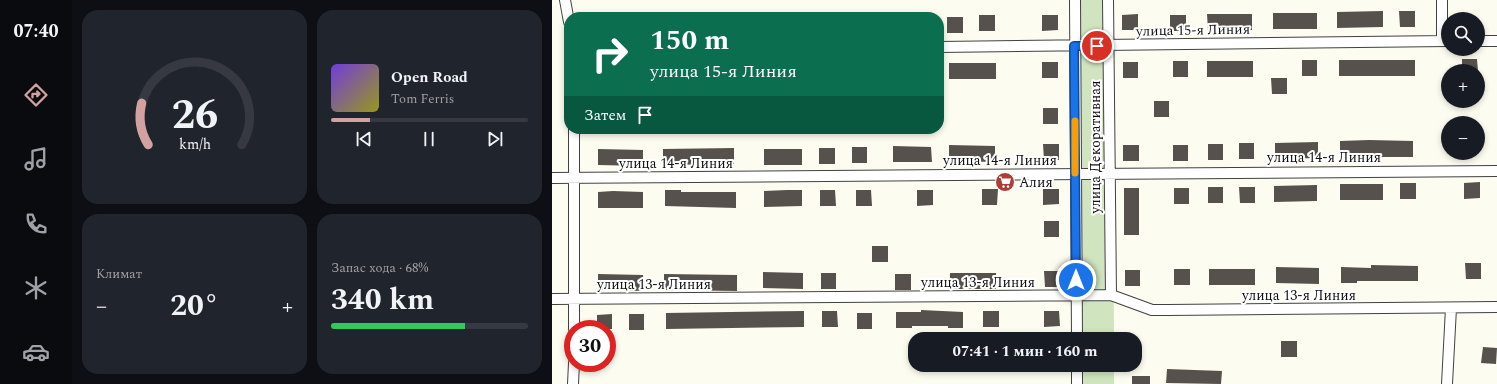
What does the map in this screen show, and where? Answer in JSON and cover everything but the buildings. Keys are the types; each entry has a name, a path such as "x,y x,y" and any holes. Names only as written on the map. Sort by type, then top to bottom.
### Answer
{"street":[{"path":"564,0 567,12"},
{"name":"улица Декоративная","path":"1075,0 1074,46 1077,332"},
{"name":"улица Декоративная","path":"1108,0 1111,295"},
{"path":"1442,0 1443,12"},
{"name":"улица 15-я Линия","path":"944,47 1441,41"},
{"path":"1485,41 1497,41"},
{"path":"574,134 574,320"},
{"name":"улица 14-я Линия","path":"552,178 1497,171"},
{"name":"улица 13-я Линия","path":"552,299 1111,295 1152,310 1497,307"},
{"path":"1447,384 1450,308"},
{"path":"574,372 574,384"},
{"path":"1077,372 1077,384"}],"green space":[{"path":"1078,0 1112,0 1114,332 1081,332"},
{"path":"1081,372 1114,372 1114,384 1081,384"}],"slow traffic":[{"path":"1075,121 1075,173"}],"place":[{"name":"Алия","path":"1005,182"}],"route":[{"path":"1076,280 1074,46 1097,46"}]}
